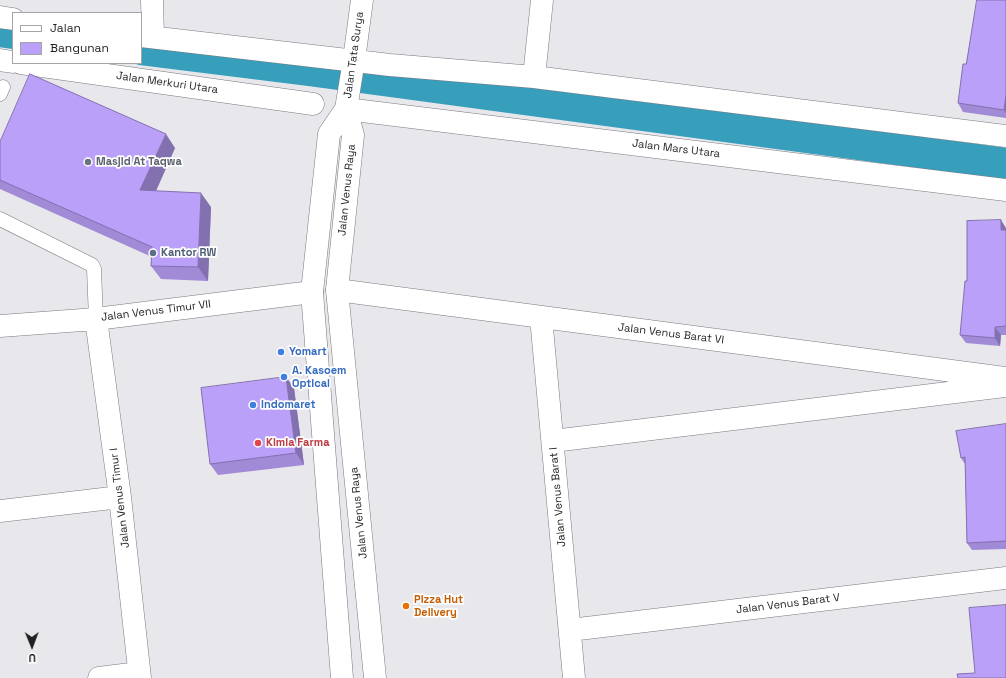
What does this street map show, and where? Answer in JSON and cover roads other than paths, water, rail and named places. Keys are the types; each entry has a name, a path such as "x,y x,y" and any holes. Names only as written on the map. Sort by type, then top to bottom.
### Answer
{"street":[{"path":"152,0 147,36 390,65 534,77 1006,136"},
{"name":"Jalan Tata Surya","path":"346,109 362,0"},
{"path":"534,77 542,0"},
{"path":"0,17 12,19"},
{"path":"0,60 12,62"},
{"name":"Jalan Merkuri Utara","path":"28,64 313,104"},
{"path":"342,678 312,292 329,134 346,109"},
{"name":"Jalan Mars Utara","path":"346,109 1006,190"},
{"name":"Jalan Venus Raya","path":"346,109 353,135 337,290 375,678"},
{"name":"Jalan Venus Barat VI","path":"337,290 1006,378"},
{"name":"Jalan Venus Timur VII","path":"0,326 96,318 312,292"},
{"name":"Jalan Venus Barat I","path":"541,317 574,678"},
{"name":"Jalan Venus Timur I","path":"96,318 120,497 139,676"},
{"path":"553,441 1006,386"},
{"path":"0,511 120,497"},
{"name":"Jalan Venus Barat V","path":"570,630 1006,578"},
{"path":"99,678 139,676"}],"lane":[{"path":"0,219 92,265 94,269 96,318"},
{"path":"312,292 337,290"}],"waterway":[{"path":"0,31 12,33"},
{"path":"142,49 310,70 1006,164"}],"place":[{"name":"Masjid At Taqwa","path":"88,162"},
{"name":"Kantor RW","path":"153,253"},
{"name":"Yomart","path":"281,352"},
{"name":"A. Kasoem Optical","path":"284,377"},
{"name":"Indomaret","path":"253,405"},
{"name":"Kimia Farma","path":"258,443"},
{"name":"Pizza Hut Delivery","path":"406,606"}]}
